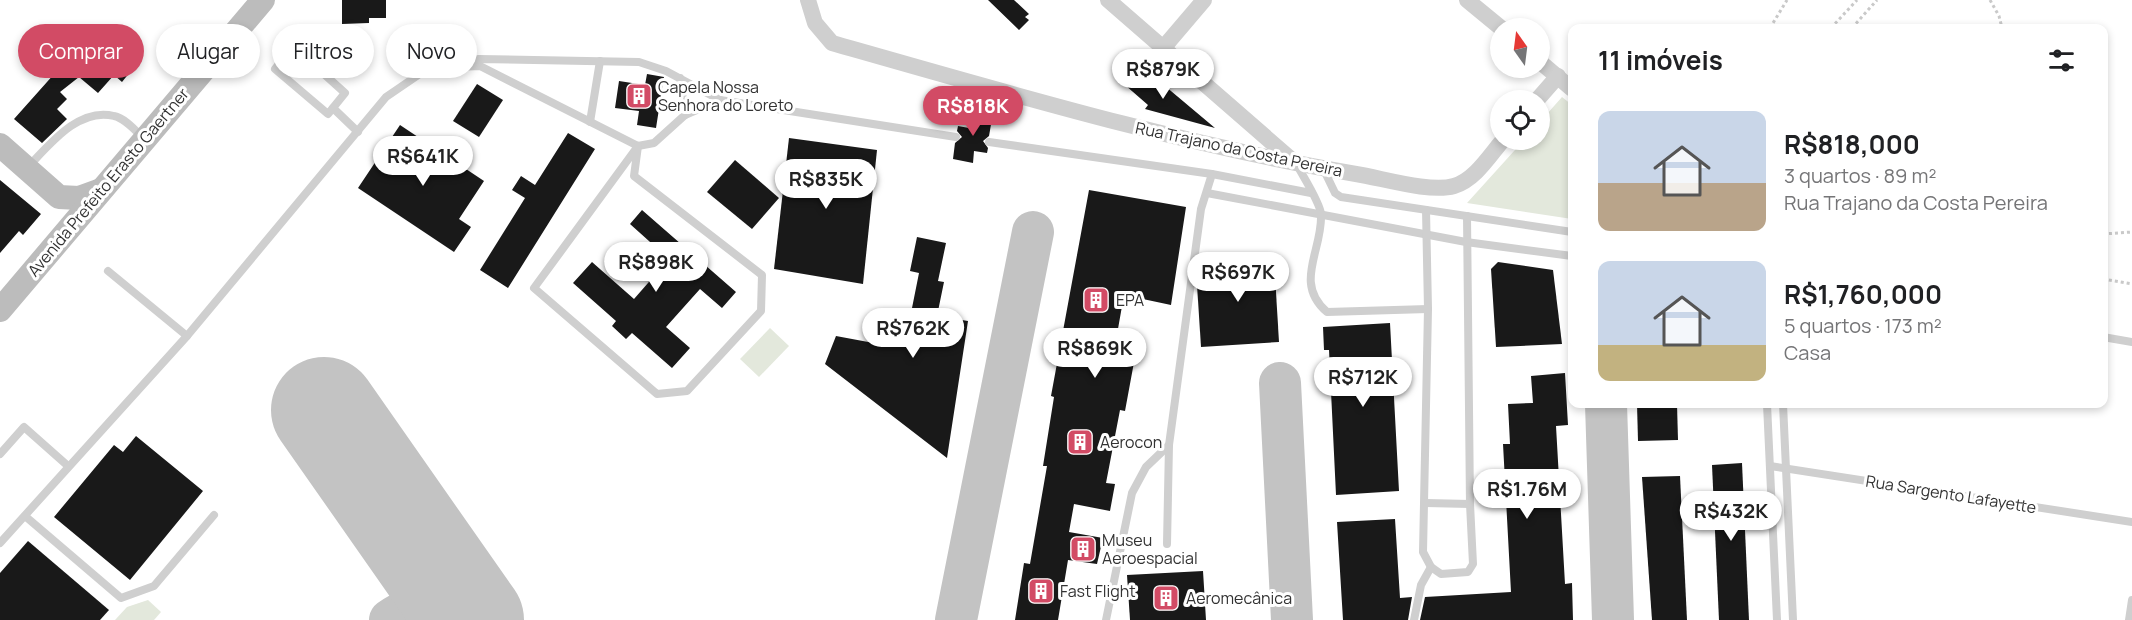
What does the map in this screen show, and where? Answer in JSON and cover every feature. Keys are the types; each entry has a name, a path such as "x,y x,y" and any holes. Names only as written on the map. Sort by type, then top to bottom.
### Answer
{"main road":[{"name":"Avenida Prefeito Erasto Gaertner","path":"0,310 262,0"},
{"path":"0,145 59,197 63,218 60,239"},
{"path":"59,197 80,198 101,190"}],"street":[{"name":"Rua Trajano da Costa Pereira","path":"808,0 816,23 832,43 1119,124 1295,163 1431,186 1454,186 1473,175 1494,150"},
{"path":"1108,0 1295,163"},
{"path":"1164,47 1204,0"},
{"path":"1467,0 1490,19"},
{"path":"1550,70 1568,85"},
{"path":"1546,90 1558,76"}],"lane":[{"path":"293,46 345,93 333,108 328,114 275,69 293,46"},
{"path":"477,58 639,62 680,78 720,100 956,137"},
{"path":"590,122 600,61"},
{"path":"477,66 638,146 654,144 685,115 720,100"},
{"path":"0,543 187,336 386,97 414,78"},
{"path":"680,78 685,115"},
{"path":"333,108 358,132"},
{"path":"27,168 63,131 92,115 115,116 144,139"},
{"path":"988,142 1212,174 1311,193"},
{"path":"638,146 634,176 762,275 761,311 687,391 657,394 534,288 638,146"},
{"path":"1295,163 1321,214 1310,285 1316,303 1327,312 1428,309"},
{"path":"1323,168 1335,193 1341,197 1568,231"},
{"path":"1167,544 1169,445 1201,209 1212,174"},
{"path":"1207,193 1466,242 1568,255"},
{"path":"1426,210 1428,309 1424,552 1431,567 1441,574 1468,572 1473,564 1470,504 1467,216"},
{"path":"108,271 187,336"},
{"path":"2108,338 2132,342"},
{"path":"1767,408 1777,620"},
{"path":"1784,408 1793,620"},
{"path":"0,454 24,428 68,466"},
{"path":"1106,620 1132,493 1146,467 1169,445"},
{"name":"Rua Sargento Lafayette","path":"1770,466 2132,522"},
{"path":"1426,503 1470,504"},
{"path":"25,516 121,598 154,586 214,515"},
{"path":"1414,620 1421,585 1431,567"},
{"path":"1775,569 1791,568"},
{"path":"2129,620 2132,600"}],"path":[{"path":"1773,24 1788,0"},
{"path":"1834,24 1857,0"},
{"path":"1856,24 1877,0"},
{"path":"1990,0 1999,16 2000,24"},
{"path":"2108,234 2132,232"},
{"path":"2108,280 2132,284"}],"shaded area":[{"path":"1562,97 1568,102 1568,218 1467,203 1515,150 1550,150 1550,111"},
{"path":"770,328 789,346 759,377 740,359"},
{"path":"148,600 161,612 154,620 115,620 127,607"}],"building":[{"path":"342,0 386,0 386,18 369,18 369,23 342,24"},
{"path":"988,0 1014,0 1029,14 1025,17 1029,20 1019,30"},
{"path":"1139,69 1162,89 1165,86 1215,128 1145,109 1148,105 1125,85"},
{"name":"Capela Nossa Senhora do Loreto","path":"647,74 664,77 656,128 637,125 639,111 615,108 619,81 645,85"},
{"path":"51,78 78,78 60,92 67,99 57,109 67,119 42,143 14,119"},
{"path":"80,78 111,78 98,93"},
{"path":"477,84 503,100 479,137 453,121"},
{"path":"972,110 993,113 989,136 983,141 988,148 987,153 974,151 973,163 953,159 955,143 962,137 957,131 958,126 969,128"},
{"path":"400,125 484,181 459,219 471,227 454,252 358,188"},
{"path":"568,133 595,149 508,288 480,270 525,198 512,190 521,176 535,185"},
{"path":"789,138 877,150 863,284 774,269"},
{"path":"735,160 779,198 752,229 707,192"},
{"path":"0,180 41,214 23,235 19,231 0,253"},
{"path":"1089,190 1186,207 1171,305 1124,295 1116,340 1137,346 1125,411 1120,410 1106,483 1115,484 1110,511 1074,504 1069,532 1103,538 1097,564 1068,560 1058,620 1015,620 1024,563 1030,564 1047,466 1043,466 1054,397 1051,396"},
{"path":"642,210 736,292 722,308 700,289 666,327 690,348 672,368 632,333 626,339 612,326 616,321 573,283 592,262 634,299 669,259 630,224"},
{"path":"917,237 946,243 938,281 944,282 937,316 968,321 947,458 825,364 836,336 895,347 899,322 909,323 919,273 910,271"},
{"path":"1274,259 1279,342 1201,347 1197,285 1200,264"},
{"path":"1498,262 1553,270 1562,344 1496,347 1491,269"},
{"path":"1390,323 1399,491 1336,495 1329,350 1324,350 1323,327"},
{"path":"1565,373 1568,425 1556,426 1565,584 1572,583 1573,620 1420,620 1425,597 1511,592 1503,444 1510,444 1508,404 1533,403 1531,376"},
{"path":"1637,408 1677,408 1678,440 1638,441"},
{"path":"136,436 203,491 130,580 54,517 114,445 123,452"},
{"path":"1742,463 1749,620 1719,620 1712,465"},
{"path":"1680,476 1687,620 1652,620 1642,477"},
{"path":"1395,519 1400,598 1412,597 1408,620 1343,620 1337,522"},
{"path":"28,541 109,610 100,620 0,620 0,573"},
{"name":"Aeromecânica","path":"1203,571 1206,620 1130,620 1127,575"}],"taxiway":[{"path":"956,620 1033,232"},
{"path":"1280,383 1292,620"},
{"path":"1606,408 1613,620"},
{"path":"390,620 409,609 429,606 448,609 469,618"}],"runway":[{"path":"324,410 471,620"}],"place":[{"name":"Capela Nossa Senhora do Loreto","path":"639,96"},
{"name":"EPA","path":"1096,300"},
{"name":"Aerocon","path":"1080,442"},
{"name":"Museu Aeroespacial","path":"1083,549"},
{"name":"Fast Flight","path":"1041,591"},
{"name":"Aeromecânica","path":"1166,598"}]}
